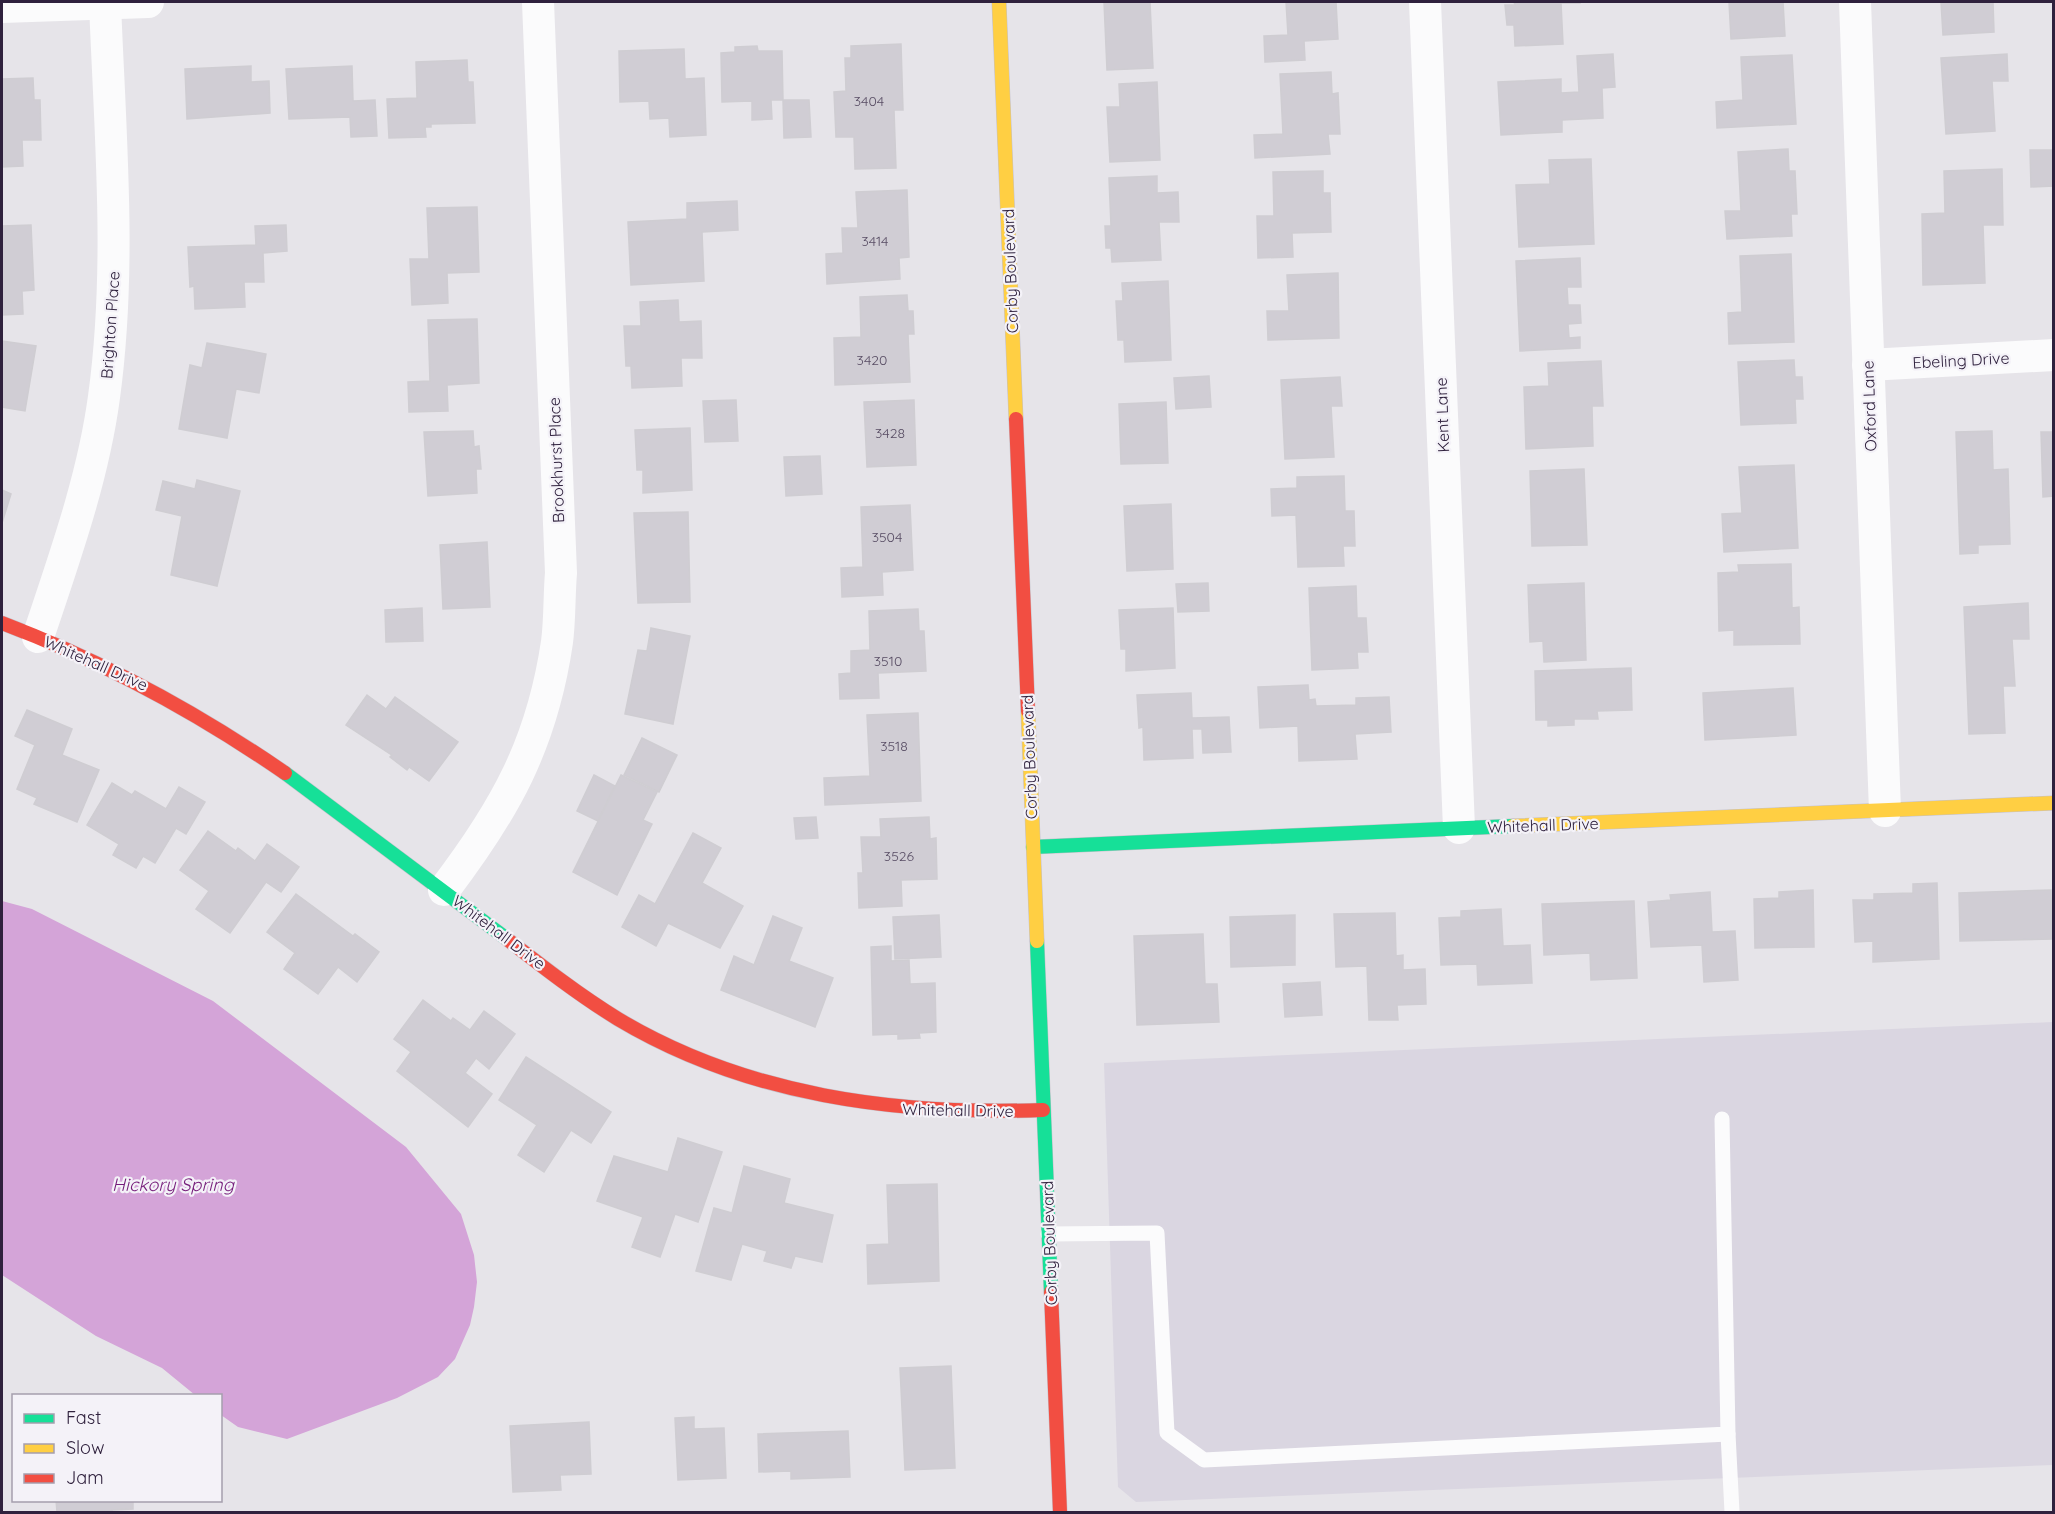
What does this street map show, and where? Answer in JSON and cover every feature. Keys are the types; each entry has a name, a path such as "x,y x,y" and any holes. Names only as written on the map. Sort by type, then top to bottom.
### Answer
{"street":[{"path":"2,7 148,2"},
{"name":"Brookhurst Place","path":"444,890 482,841 516,781 533,744 557,640 561,573 538,2"},
{"name":"Corby Boulevard","path":"999,2 1060,1512"},
{"name":"Kent Lane","path":"1425,2 1459,828"},
{"name":"Oxford Lane","path":"1855,2 1885,811"},
{"name":"Brighton Place","path":"38,637 87,483 104,398 114,303 114,227 105,3"},
{"name":"Ebeling Drive","path":"1868,365 2054,356"},
{"name":"Whitehall Drive","path":"2,623 165,695 289,774 584,995 640,1032 713,1064 786,1089 862,1105 920,1112 988,1113 1043,1110"},
{"name":"Whitehall Drive","path":"1033,847 2054,803"}],"lane":[{"path":"1722,1119 1728,1434 1732,1512"},
{"path":"1048,1234 1157,1233 1167,1433 1203,1460 1728,1434"}],"shaded area":[{"path":"2053,1022 2053,1465 1136,1502 1118,1487 1104,1063"}],"water":[{"name":"Hickory Spring","path":"2,901 32,909 213,1001 406,1147 461,1214 474,1255 477,1282 470,1325 455,1359 438,1377 397,1398 287,1439 238,1427 222,1416 222,1394 194,1394 162,1368 96,1336 2,1275"}],"building":[{"path":"1104,2 1150,2 1153,68 1107,70"},
{"path":"1286,2 1336,2 1338,39 1304,41 1305,60 1265,62 1264,36 1288,35"},
{"path":"1514,2 1580,3 1561,3 1563,44 1515,46 1514,25 1507,25 1505,5 1515,5"},
{"path":"1729,2 1783,2 1785,36 1731,39"},
{"path":"1941,2 1993,2 1994,32 1943,35"},
{"path":"901,44 903,110 894,110 896,168 855,169 854,137 836,137 834,92 846,91 845,58 851,58 851,46"},
{"path":"757,46 758,51 782,51 783,100 771,100 772,119 752,120 752,101 722,102 721,53 735,52 735,47"},
{"path":"684,49 685,79 704,78 706,135 670,137 669,118 650,119 649,101 620,102 619,51"},
{"path":"1613,54 1615,87 1602,88 1603,118 1562,120 1562,132 1501,135 1498,82 1561,79 1561,93 1579,92 1577,56"},
{"path":"2007,54 2008,81 1992,81 1995,131 1946,134 1941,58"},
{"path":"1792,55 1796,124 1717,128 1716,102 1743,100 1741,57"},
{"path":"467,60 468,82 473,82 475,123 431,124 431,127 425,127 426,137 389,138 387,99 417,98 416,62"},
{"path":"251,66 251,82 269,81 270,113 187,119 185,69"},
{"path":"352,66 353,101 375,100 377,136 351,137 350,117 289,119 286,69"},
{"path":"1331,72 1332,94 1338,93 1340,134 1328,134 1330,154 1255,158 1254,135 1283,134 1280,74"},
{"path":"33,78 34,100 40,100 41,140 22,140 23,166 2,167 2,79"},
{"path":"1157,82 1160,160 1110,162 1107,107 1120,107 1119,84"},
{"path":"783,100 809,100 811,137 784,138"},
{"path":"1788,149 1789,171 1795,171 1797,214 1791,214 1792,236 1727,239 1725,211 1741,211 1738,152"},
{"path":"2030,150 2054,150 2054,186 2031,187"},
{"path":"1591,159 1594,244 1519,247 1516,185 1550,184 1549,160"},
{"path":"2002,169 2003,225 1983,225 1985,283 1923,285 1922,214 1945,213 1944,171"},
{"path":"1323,171 1323,193 1330,193 1331,232 1292,233 1293,257 1258,258 1257,216 1274,216 1273,172"},
{"path":"1157,176 1157,193 1178,192 1179,222 1159,222 1161,260 1112,262 1111,248 1106,248 1105,226 1111,226 1109,178"},
{"path":"907,190 909,257 899,258 900,279 827,284 826,254 843,253 842,228 858,228 856,192"},
{"path":"737,201 738,230 702,232 704,281 631,285 628,222 687,219 687,203"},
{"path":"477,207 479,272 447,273 448,303 412,305 410,259 429,259 427,208"},
{"path":"31,225 34,290 22,291 23,314 2,315 2,226"},
{"path":"286,225 287,251 263,253 264,282 244,282 245,307 195,309 194,286 190,287 188,247 256,245 255,226"},
{"path":"1791,254 1794,342 1729,344 1728,313 1742,312 1740,256"},
{"path":"1580,258 1581,287 1567,287 1568,305 1580,305 1581,323 1568,324 1569,338 1580,337 1580,348 1520,351 1516,261"},
{"path":"1338,273 1339,338 1268,340 1267,311 1289,311 1287,275"},
{"path":"1168,281 1171,360 1125,362 1124,340 1118,340 1116,301 1123,301 1122,283"},
{"path":"907,295 908,311 913,311 914,334 908,334 910,382 835,385 834,338 861,337 860,297"},
{"path":"678,300 679,322 701,321 702,358 681,358 682,386 632,388 631,366 626,366 624,326 641,326 640,302"},
{"path":"477,319 479,383 447,385 448,411 409,412 408,382 430,381 428,320"},
{"path":"2,341 36,346 25,411 2,407"},
{"path":"207,343 266,354 259,393 236,389 227,438 179,429 190,365 202,368"},
{"path":"1794,360 1795,377 1802,377 1803,399 1795,399 1796,423 1741,425 1738,362"},
{"path":"1601,361 1603,406 1592,406 1593,446 1526,449 1524,387 1549,386 1548,363"},
{"path":"1209,376 1211,407 1176,409 1174,378"},
{"path":"1340,377 1342,406 1331,406 1334,457 1285,459 1281,380"},
{"path":"736,400 738,441 705,442 703,401"},
{"path":"914,400 916,465 867,467 864,402"},
{"path":"1166,402 1168,463 1121,464 1119,404"},
{"path":"690,428 692,490 643,493 643,470 637,470 635,430"},
{"path":"473,431 474,447 479,446 481,469 476,469 477,493 428,496 424,432"},
{"path":"1992,431 1993,470 2008,469 2010,544 1978,545 1978,553 1960,554 1956,432"},
{"path":"2041,432 2054,432 2054,496 2043,497"},
{"path":"820,456 822,494 786,496 784,457"},
{"path":"1794,465 1798,548 1724,552 1722,514 1742,513 1739,467"},
{"path":"1584,469 1587,545 1532,546 1530,471"},
{"path":"1344,476 1345,511 1354,511 1355,546 1343,546 1344,566 1298,567 1296,515 1272,516 1271,489 1297,488 1297,477"},
{"path":"197,480 240,491 217,586 171,575 182,516 156,510 163,481 195,489"},
{"path":"2,490 11,494 2,523"},
{"path":"1171,504 1173,569 1127,571 1124,506"},
{"path":"910,505 913,570 882,572 883,595 842,597 841,568 863,567 861,507"},
{"path":"688,512 690,602 638,603 634,513"},
{"path":"487,542 490,607 443,609 440,545"},
{"path":"1791,564 1792,608 1799,607 1800,644 1734,645 1734,630 1719,631 1718,573 1739,572 1738,565"},
{"path":"1208,583 1209,611 1178,612 1176,584"},
{"path":"1584,583 1586,660 1544,662 1543,641 1530,642 1528,585"},
{"path":"1356,586 1357,618 1366,618 1368,652 1357,652 1358,668 1312,670 1309,588"},
{"path":"2028,603 2029,639 2012,639 2015,686 2003,686 2005,733 1969,734 1964,607"},
{"path":"422,608 423,641 386,642 385,610"},
{"path":"1173,608 1175,668 1126,671 1126,649 1121,649 1119,610"},
{"path":"918,609 919,631 924,631 926,671 878,673 879,698 840,699 839,674 851,673 851,651 870,650 869,611"},
{"path":"651,628 690,636 673,724 625,714 638,650 647,651"},
{"path":"1631,668 1632,710 1597,711 1598,719 1574,719 1574,725 1548,726 1548,720 1536,720 1535,671"},
{"path":"1308,685 1309,700 1315,699 1316,706 1356,705 1356,698 1389,697 1391,732 1355,734 1357,759 1299,761 1298,726 1260,728 1258,687"},
{"path":"1793,688 1796,735 1705,740 1703,693"},
{"path":"1191,693 1192,718 1229,717 1231,752 1203,753 1202,729 1192,729 1193,758 1144,760 1143,727 1139,728 1137,695"},
{"path":"367,695 386,709 395,697 458,742 429,781 409,767 407,770 390,757 392,755 346,725"},
{"path":"27,710 72,729 62,755 99,770 77,822 34,804 37,798 17,789 35,745 15,736"},
{"path":"918,713 921,801 825,805 824,778 870,776 867,715"},
{"path":"642,738 677,755 659,792 624,775"},
{"path":"594,775 615,786 598,821 577,811"},
{"path":"621,775 657,792 643,820 652,824 617,895 573,872"},
{"path":"112,783 132,795 135,791 166,809 179,787 205,802 186,834 176,828 155,863 143,856 136,868 113,855 119,844 87,825"},
{"path":"816,817 818,838 796,839 794,818"},
{"path":"929,817 930,839 936,838 937,879 901,880 902,906 859,908 858,873 863,873 861,837 881,837 880,819"},
{"path":"208,831 236,851 238,848 255,861 267,844 299,867 281,892 266,882 230,933 196,909 209,891 180,870"},
{"path":"693,833 721,848 702,883 743,906 720,948 668,923 656,946 622,927 639,895 655,904"},
{"path":"1937,883 1939,959 1873,962 1873,941 1855,942 1853,900 1874,900 1874,894 1913,893 1913,884"},
{"path":"1813,890 1814,947 1755,948 1754,899 1779,898 1779,892"},
{"path":"2051,890 2052,939 1960,941 1959,893"},
{"path":"1710,892 1712,932 1735,931 1738,980 1704,982 1702,945 1651,947 1648,902 1671,900 1670,895"},
{"path":"296,894 379,952 357,982 338,967 318,994 284,969 295,953 267,932"},
{"path":"1634,901 1637,978 1591,980 1590,953 1544,955 1542,904"},
{"path":"1501,909 1503,946 1530,945 1532,983 1478,985 1477,964 1441,965 1439,918 1461,917 1461,911"},
{"path":"1395,913 1396,956 1403,955 1403,970 1425,969 1426,1004 1397,1005 1398,1020 1369,1020 1367,966 1336,967 1334,914"},
{"path":"939,915 941,957 895,959 893,917"},
{"path":"1295,915 1295,965 1231,967 1230,917"},
{"path":"773,916 802,928 789,961 833,978 815,1027 721,990 734,956 754,965"},
{"path":"1203,934 1205,984 1217,984 1219,1022 1137,1025 1134,936"},
{"path":"891,946 891,961 909,960 910,984 935,983 936,1032 919,1033 920,1038 898,1039 898,1034 873,1035 871,947"},
{"path":"1320,982 1322,1015 1285,1017 1283,984"},
{"path":"423,1000 451,1021 453,1018 470,1030 484,1011 515,1034 489,1069 476,1058 465,1073 492,1094 468,1127 397,1071 411,1052 394,1039"},
{"path":"526,1057 611,1112 591,1143 571,1130 544,1172 518,1155 537,1125 499,1100"},
{"path":"678,1138 722,1152 698,1222 675,1214 660,1257 632,1247 643,1217 597,1201 614,1156 668,1172"},
{"path":"744,1166 790,1179 784,1203 833,1215 822,1262 795,1256 791,1268 764,1261 767,1251 742,1244 731,1280 696,1271 714,1208 732,1213"},
{"path":"937,1184 939,1281 868,1284 867,1245 889,1244 887,1185"},
{"path":"951,1366 955,1468 905,1470 900,1368"},
{"path":"694,1417 694,1429 724,1428 726,1478 678,1480 675,1418"},
{"path":"589,1422 591,1474 560,1475 561,1490 513,1492 510,1426"},
{"path":"848,1431 850,1477 791,1479 791,1471 759,1472 758,1434"},
{"path":"56,1502 133,1502 133,1509 112,1510 112,1512 57,1512"}],"traffic: fast":[{"path":"285,773 507,939"},
{"path":"1033,847 1513,826"},
{"path":"1037,941 1051,1292"}],"traffic: slow":[{"path":"999,2 1016,419"},
{"path":"1028,711 1037,941"},
{"path":"1513,826 2054,803"}],"traffic: jam":[{"path":"1016,419 1028,711"},
{"path":"2,623 77,654 148,689 217,729 285,773"},
{"path":"507,939 575,991 618,1019 667,1045 718,1066 770,1083 878,1104 933,1109 1043,1110"},
{"path":"1051,1292 1060,1512"}]}
